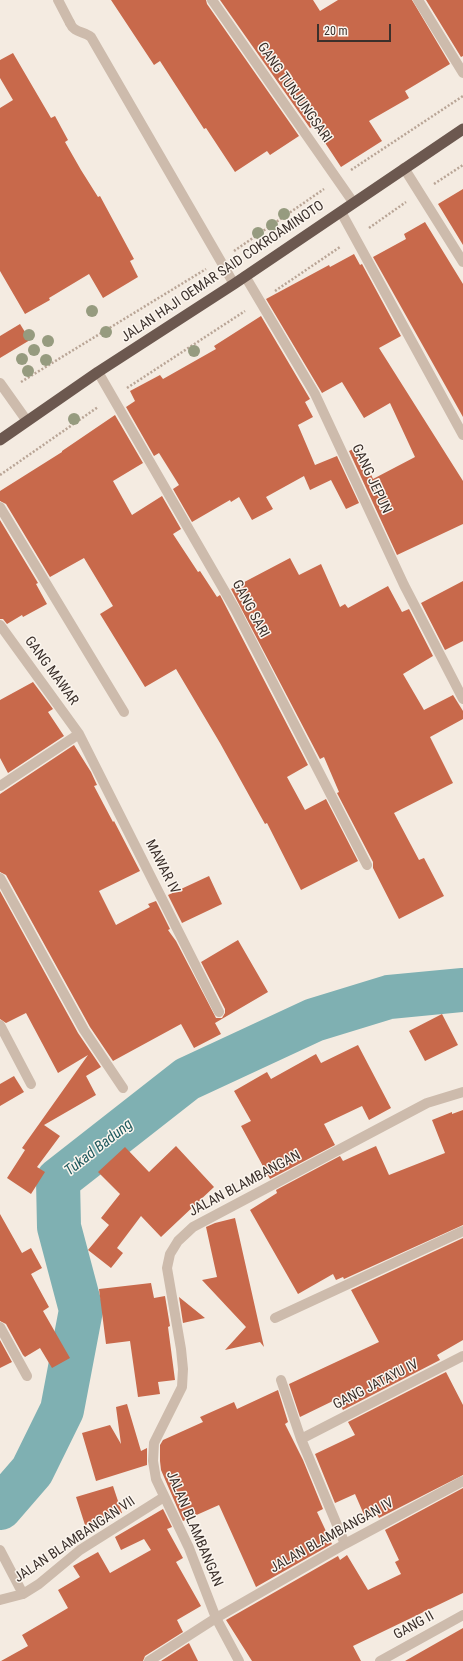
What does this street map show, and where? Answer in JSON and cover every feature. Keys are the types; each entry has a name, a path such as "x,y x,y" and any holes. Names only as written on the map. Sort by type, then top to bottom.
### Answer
{"highway":[{"name":"JALAN HAJI OEMAR SAID COKROAMINOTO","path":"0,440 98,372 234,284 341,212 353,202 463,129"}],"street":[{"path":"58,0 72,26 78,31 87,33 91,37 234,284"},
{"name":"GANG TUNJUNGSARI","path":"212,0 353,202"},
{"path":"418,0 463,74"},
{"path":"404,168 463,262"},
{"path":"341,212 463,435"},
{"name":"GANG JEPUN","path":"245,276 315,394 404,585 463,699"},
{"name":"GANG SARI","path":"98,372 235,609 367,865"},
{"path":"1,385 27,421"},
{"path":"0,507 124,712"},
{"name":"GANG MAWAR","path":"0,625 79,734"},
{"path":"0,786 79,734"},
{"name":"MAWAR IV","path":"79,734 219,1012"},
{"path":"0,878 84,1030 123,1088"},
{"path":"0,1025 31,1084"},
{"name":"JALAN BLAMBANGAN","path":"239,1661 216,1618 188,1548 156,1479 153,1461 154,1444 182,1387 183,1369 181,1349 167,1268 170,1254 178,1241 194,1226 427,1103 463,1092"},
{"path":"275,1318 463,1231"},
{"path":"0,1327 27,1376"},
{"name":"GANG JATAYU IV","path":"301,1439 463,1356"},
{"path":"281,1380 301,1439 345,1544"},
{"name":"JALAN BLAMBANGAN IV","path":"149,1661 216,1618 345,1544 463,1481"},
{"name":"JALAN BLAMBANGAN VII","path":"0,1600 23,1594 39,1584 80,1550 164,1497"},
{"path":"0,1550 23,1594"},
{"name":"GANG II","path":"380,1661 463,1615"}],"path":[{"path":"1,385 21,382 221,260 463,96"},
{"path":"0,475 43,445"}],"building":[{"path":"111,0 206,0 207,4 299,136 270,155 267,151 235,172 206,128 204,129 160,61 154,65"},
{"path":"220,0 313,0 320,11 338,0 412,0 450,64 405,91 409,98 369,121 382,141 341,167 314,126 310,128"},
{"path":"426,0 463,0 463,56 461,57"},
{"path":"13,53 51,118 55,116 68,140 65,142 98,197 100,196 134,259 130,261 138,277 103,298 89,274 49,298 50,300 25,314 0,271 0,108 13,100 0,78 0,60"},
{"path":"463,189 463,245 438,204"},
{"path":"425,222 463,284 463,417 373,257 406,239 404,234"},
{"path":"354,254 360,265 362,264 401,336 379,348 463,481 463,524 397,555 349,451 359,446 373,479 415,457 390,403 364,418 342,382 322,393 266,299 329,265 330,267"},
{"path":"261,316 310,399 305,402 313,417 298,425 315,465 337,456 359,503 346,509 331,480 310,490 304,476 266,497 273,509 252,520 239,497 231,502 230,500 192,522 173,489 179,485 159,453 154,456 126,407 135,401 130,391 160,375 163,379 216,349 214,346"},
{"path":"20,324 30,340 0,358 0,336"},
{"path":"115,415 143,463 113,481 132,515 162,496 181,529 173,534 198,572 200,571 217,597 220,595 308,765 287,777 305,810 326,799 358,861 301,890 267,823 265,824 220,743 176,669 145,687 100,614 113,606 84,558 50,577 6,504 0,501 0,491 62,452"},
{"path":"0,520 38,583 36,584 47,604 23,617 22,615 7,624 3,619 0,619"},
{"path":"290,558 299,575 321,564 340,607 345,604 348,608 388,586 402,612 409,609 433,656 403,674 424,710 453,695 463,711 463,719 430,737 453,783 394,813 419,860 424,858 444,896 399,919 373,868 373,862 337,793 339,792 324,757 320,759 231,589"},
{"path":"463,581 463,641 445,650 421,603"},
{"path":"33,682 53,709 48,712 64,736 8,773 0,758 0,700"},
{"path":"74,745 91,772 97,785 94,786 140,871 99,891 116,925 150,907 148,904 156,901 170,929 168,930 176,941 216,1018 222,1018 225,1013 225,1009 201,962 238,940 268,992 215,1023 221,1034 194,1048 181,1024 113,1061 90,1027 6,875 0,872 0,794"},
{"path":"209,876 222,904 182,923 168,895"},
{"path":"0,891 78,1033 101,1067 86,1076 96,1095 44,1125 60,1136 37,1167 45,1172 31,1194 7,1178 25,1150 22,1148 88,1055 58,1073 26,1013 6,1023 0,1019"},
{"path":"442,1014 458,1045 425,1061 409,1031"},
{"path":"358,1045 391,1108 369,1120 362,1106 324,1124 335,1145 270,1179 241,1126 251,1121 234,1091 267,1072 271,1079 316,1054 321,1063"},
{"path":"14,1076 24,1092 0,1106 0,1084"},
{"path":"463,1110 463,1225 344,1279 343,1277 336,1280 333,1274 298,1294 250,1210 277,1193 276,1190 340,1156 343,1161 376,1146 389,1175 445,1153 432,1120 452,1112 452,1114"},
{"path":"176,1146 214,1187 161,1237 141,1216 117,1248 123,1253 111,1268 88,1250 109,1225 101,1218 120,1194 98,1172 125,1147 149,1172"},
{"path":"0,1214 22,1253 31,1248 42,1268 31,1274 49,1307 43,1311 70,1358 52,1368 40,1348 25,1357 6,1324 0,1321"},
{"path":"235,1218 264,1347 260,1342 225,1350 246,1327 202,1280 217,1277 206,1227"},
{"path":"463,1238 463,1340 437,1355 440,1360 343,1410 337,1399 300,1417 289,1384 379,1342 351,1290"},
{"path":"151,1283 154,1298 165,1296 170,1326 168,1327 175,1380 158,1382 160,1394 138,1397 130,1341 106,1344 99,1289"},
{"path":"179,1297 205,1318 183,1323"},
{"path":"0,1340 12,1362 0,1368"},
{"path":"446,1372 463,1405 463,1475 379,1518 376,1512 365,1517 355,1494 335,1503 315,1454 355,1435 348,1422"},
{"path":"278,1390 288,1422 285,1424 303,1460 323,1509 317,1512 332,1544 256,1587 219,1505 183,1521 161,1470 160,1445 163,1440 203,1422 200,1417 234,1402 237,1409"},
{"path":"127,1404 141,1451 147,1448 147,1465 96,1481 82,1433 110,1425 121,1444 116,1407"},
{"path":"113,1486 122,1513 85,1525 76,1497"},
{"path":"463,1488 463,1593 353,1646 361,1661 252,1661 226,1620 338,1556 340,1560 347,1555 368,1590 401,1574 395,1562 399,1560 385,1530"},
{"path":"163,1509 172,1527 167,1529 183,1558 176,1562 201,1606 177,1620 183,1632 145,1656 143,1661 1,1661 28,1646 22,1635 68,1608 58,1590 80,1577 73,1566 98,1552 110,1573 151,1550 144,1539 121,1550 115,1537"},
{"path":"463,1628 463,1661 405,1661"},
{"path":"189,1643 198,1661 161,1661"}],"waterway":[{"name":"Tukad Badung","path":"0,1508 32,1471 62,1410 81,1310 59,1227 58,1180 187,1079 314,1020 389,997 463,990"}]}
